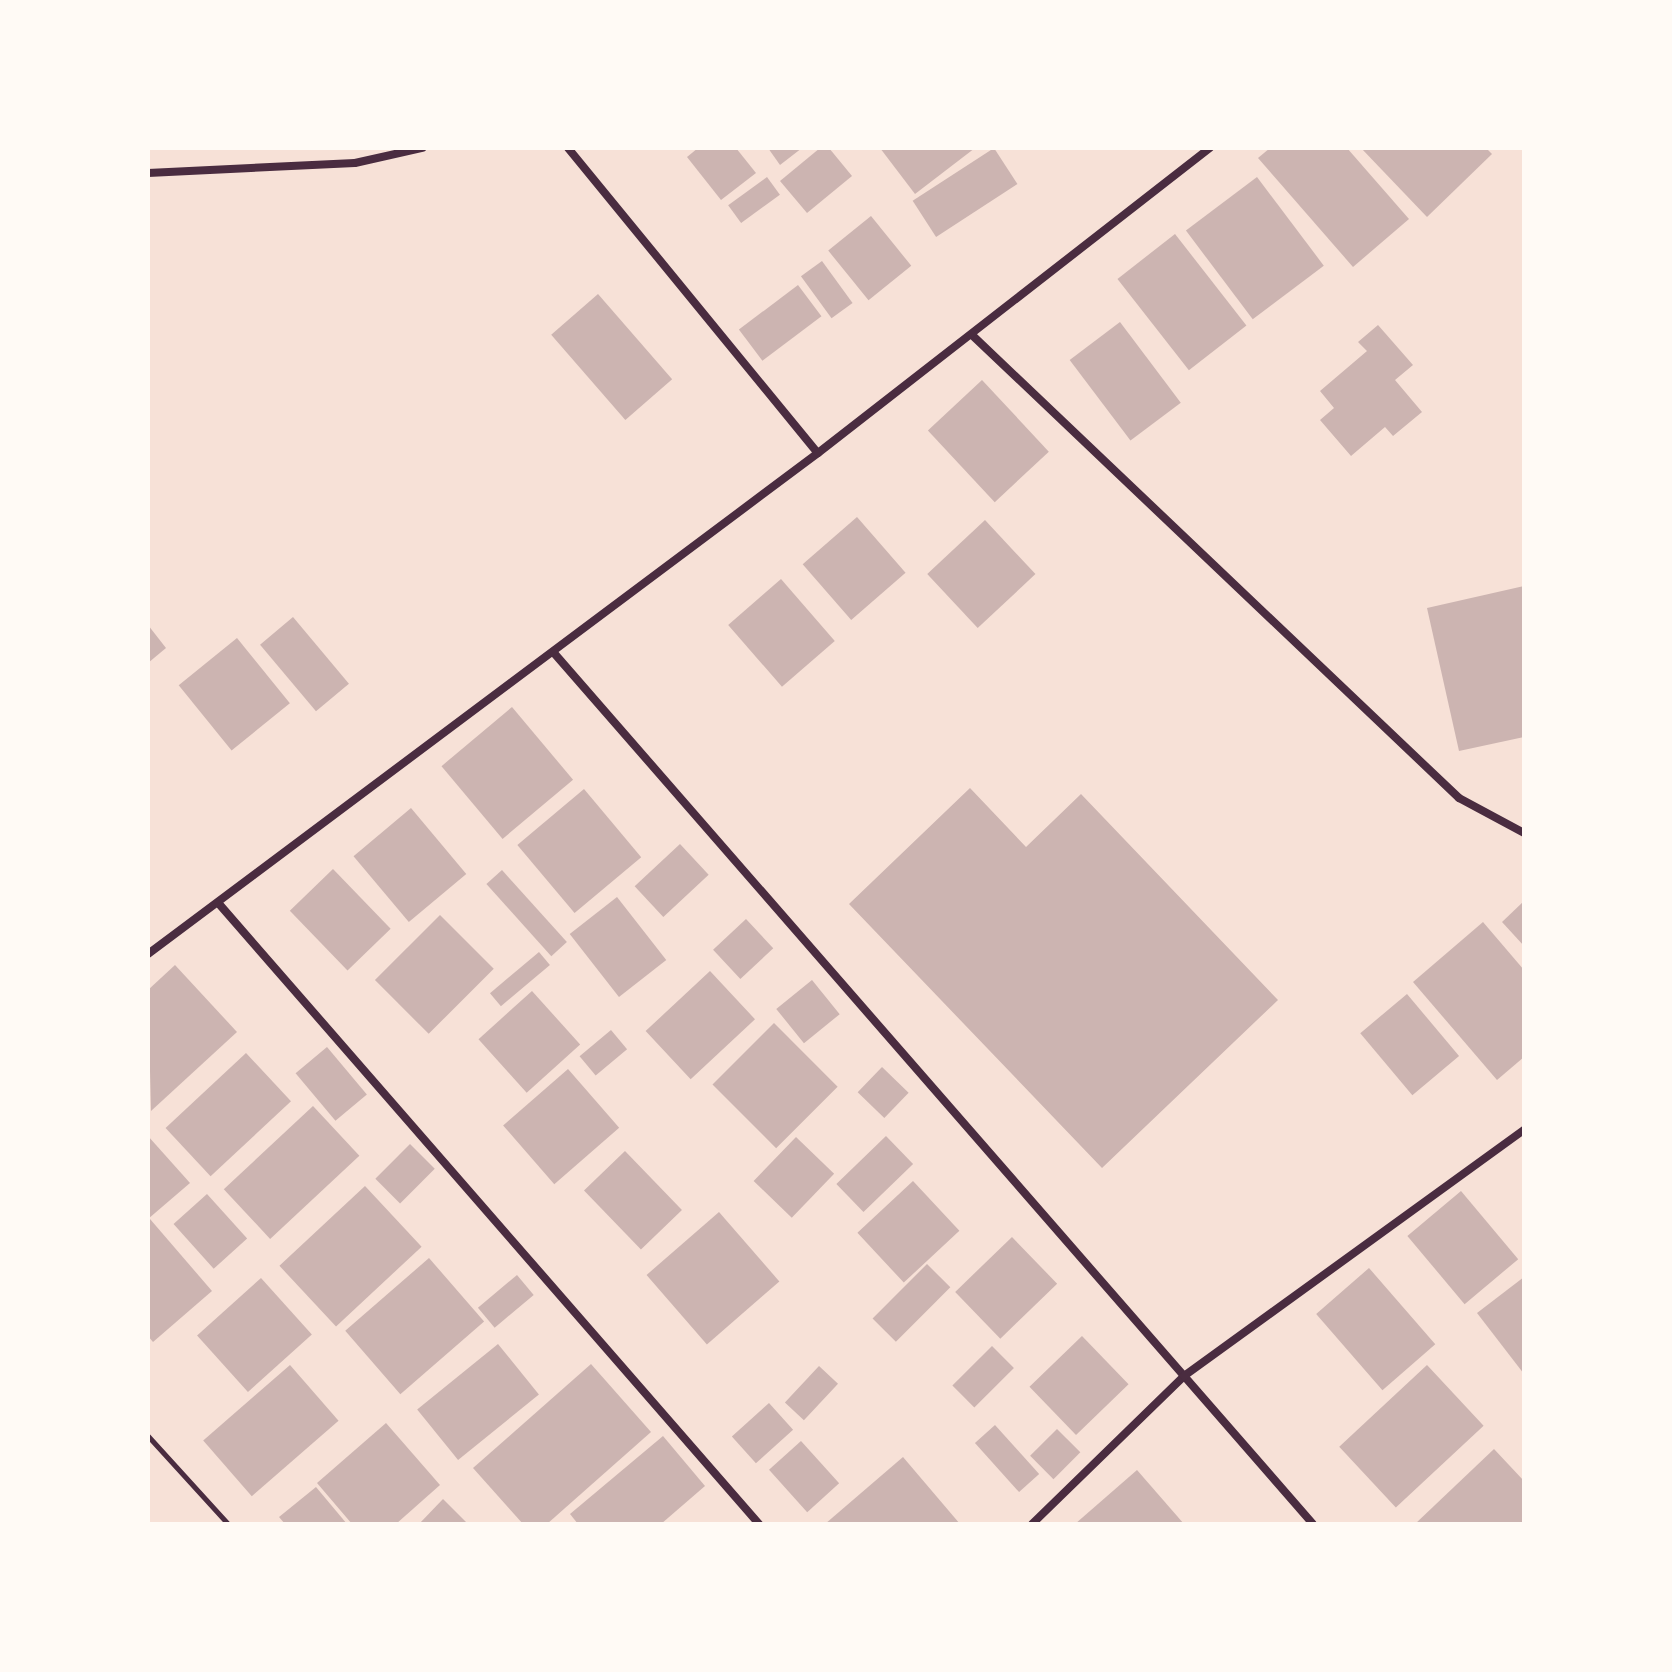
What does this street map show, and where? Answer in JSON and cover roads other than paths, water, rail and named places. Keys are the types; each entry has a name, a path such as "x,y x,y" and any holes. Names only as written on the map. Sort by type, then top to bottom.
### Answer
{"street":[{"path":"148,173 355,163 422,148"},
{"path":"568,148 818,453"},
{"path":"148,954 220,905 818,453 1210,148"},
{"path":"972,335 1459,798 1524,833"},
{"path":"554,653 1313,1524"},
{"path":"220,905 759,1524"},
{"path":"1032,1524 1184,1376 1522,1136"}]}
